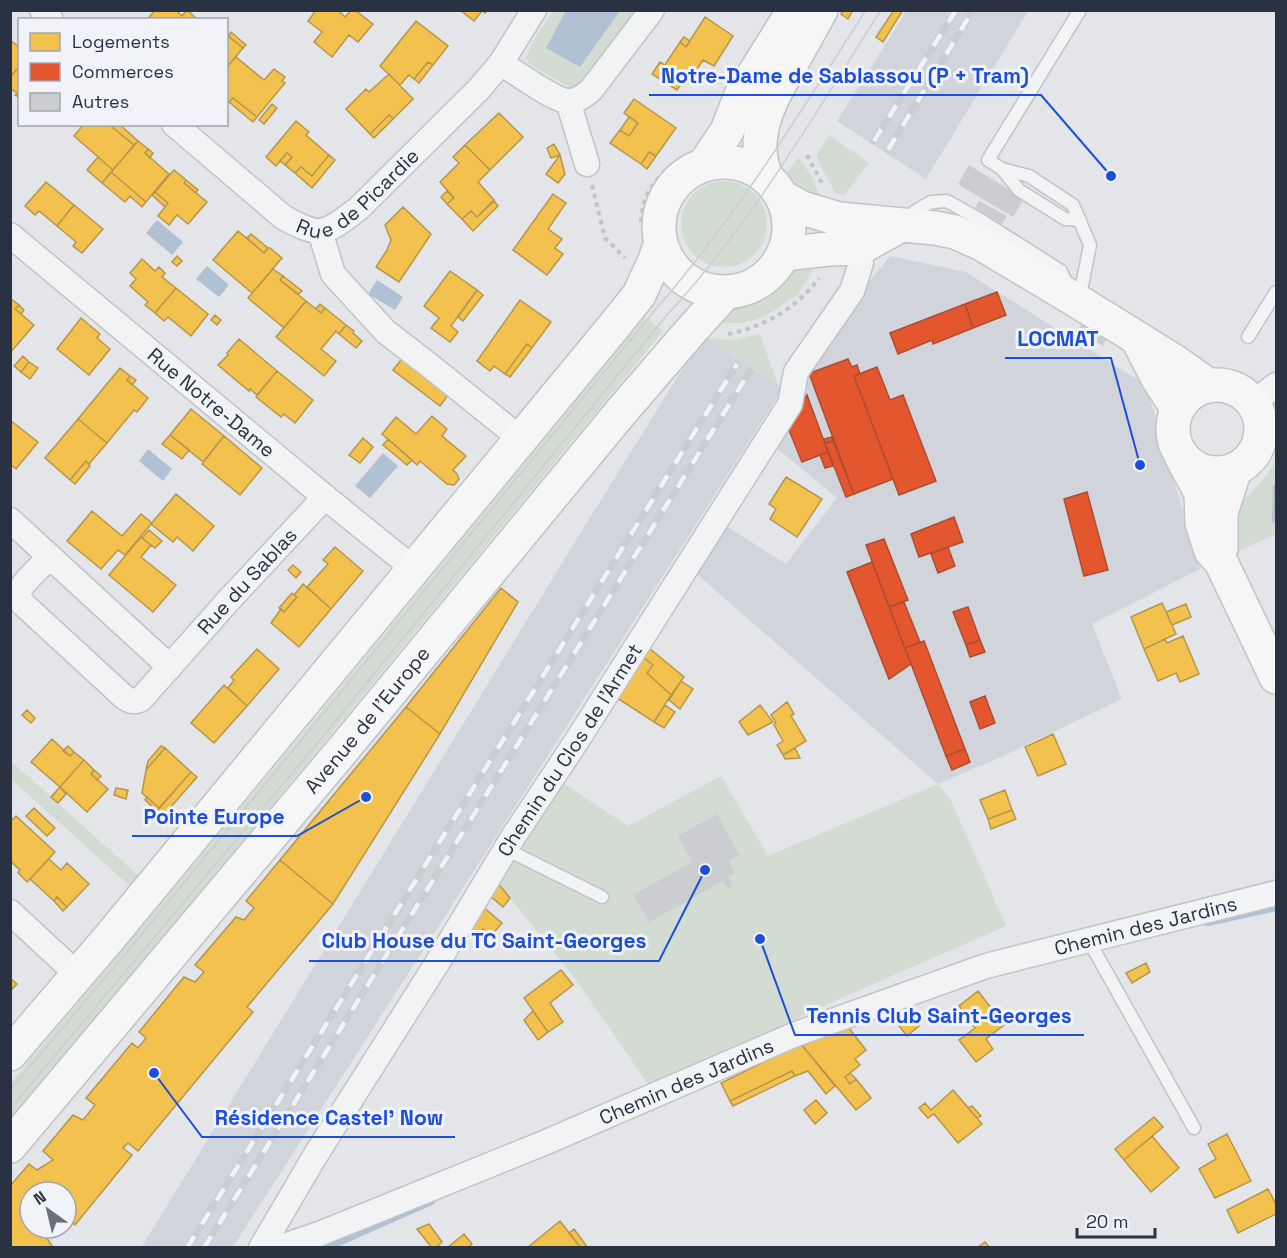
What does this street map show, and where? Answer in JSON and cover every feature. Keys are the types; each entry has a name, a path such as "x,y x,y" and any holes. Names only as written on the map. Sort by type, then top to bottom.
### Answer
{"main road":[{"path":"10,1054 78,975 521,439 655,260 650,238 658,225 662,205 671,188 686,174 690,163 727,131 741,96 794,10"},
{"path":"650,238 682,278 710,291 726,292 743,289 760,281 773,270 783,254 788,240 789,226 787,211 763,169 761,139 763,123 775,90 821,10"},
{"path":"690,163 739,163 750,167 802,208 832,218 955,232 982,244 1075,300 1174,361 1208,385"},
{"path":"783,254 860,248 901,225"},
{"name":"Avenue de l'Europe","path":"10,1146 346,746 621,412 726,292"},
{"path":"1138,340 1157,377 1177,408"},
{"path":"1181,456 1192,466 1206,472 1221,473 1246,463 1260,440 1259,415 1265,394 1247,396 1238,390 1218,384 1199,388 1190,393 1177,408 1172,428 1176,448 1201,493 1202,523 1211,551 1221,562 1276,677"},
{"path":"1221,562 1221,513 1235,469"}],"street":[{"name":"Rue de Picardie","path":"176,126 283,217 293,223 320,231 336,225 358,208 478,90 501,63 534,10"},
{"path":"501,63 556,98 568,101 580,99 591,90 652,10"},
{"path":"568,101 587,164"},
{"path":"320,231 333,273 386,332 521,439"},
{"name":"Rue Notre-Dame","path":"10,235 414,569"},
{"name":"Chemin du Clos de l'Armet","path":"261,1248 315,1156 436,965 506,849 790,404 796,372 852,291 861,263 860,248"},
{"name":"Rue du Sablas","path":"50,557 19,592 23,604 124,698 136,702 325,497"},
{"path":"10,520 170,667"},
{"name":"Chemin des Jardins","path":"278,1248 326,1241 544,1143 796,1034 986,966 1276,893"},
{"path":"10,912 78,975"}],"lane":[{"path":"1075,300 1090,245 1073,205 1029,176 1002,169 988,160 1080,10"},
{"path":"1248,337 1276,292"},
{"path":"506,849 602,897"},
{"path":"1089,941 1194,1128"}],"path":[{"path":"807,155 823,186"},
{"path":"650,238 642,211 655,180 690,163"},
{"path":"587,164 605,238 638,282"},
{"path":"721,333 729,334 751,329 783,312 806,295"}],"shaded area":[{"path":"907,10 1028,11 926,179 837,121"},
{"path":"553,11 639,11 579,88 570,87 529,64 526,58 533,41"},
{"path":"829,135 869,163 844,195 835,193 816,156"},
{"path":"798,157 811,175 821,198 797,187 786,175"},
{"path":"724,181 748,188 760,200 767,224 760,248 748,260 724,267 700,260 688,248 681,224 688,200 700,188"},
{"path":"890,256 966,272 1146,385 1200,569 1092,624 1122,699 1001,757 938,784 692,570 723,524 786,564 837,498 772,444 782,390 233,1247 141,1248 703,336 783,388"},
{"path":"818,262 798,294 774,311 742,323 705,323 727,306 761,294 789,272"},
{"path":"645,317 663,331 11,1121 11,1083 295,743"},
{"path":"760,334 778,385 706,338 733,340"},
{"path":"1276,462 1276,534 1235,553 1238,506"},
{"path":"11,761 141,878 132,888 11,779"},
{"path":"721,776 768,856 938,784 951,800 1006,926 830,1003 650,1087 574,977 497,882 560,781 628,826"}],"water":[{"path":"566,10 620,11 580,67 546,48"},
{"path":"157,220 183,242 172,255 146,233"},
{"path":"207,266 229,285 219,297 196,279"},
{"path":"377,280 403,297 395,310 368,294"},
{"path":"148,449 172,469 163,481 139,461"},
{"path":"383,453 398,466 370,498 355,486"},
{"path":"1276,484 1276,521 1272,523 1273,486"}],"building: Logements":[{"path":"155,10 176,10 182,16 187,10 196,18 149,18"},
{"path":"316,10 338,10 345,17 351,10 355,10 373,24 358,42 349,35 332,57 314,42 322,32 308,21"},
{"path":"460,10 487,10 485,13 482,11 474,21"},
{"path":"843,10 853,10 848,19 841,14"},
{"path":"894,10 903,10 883,42 876,37"},
{"path":"705,17 733,36 714,66 703,60 688,83 684,80 677,90 652,74 660,62 665,65 680,42 686,47"},
{"path":"416,21 448,46 433,65 428,62 414,79 409,75 400,85 380,66"},
{"path":"231,32 246,45 243,48 228,36"},
{"path":"228,36 243,48 228,66"},
{"path":"684,37 690,41 686,47 680,42"},
{"path":"10,40 18,46 18,68 10,77"},
{"path":"236,57 264,80 274,69 285,77 282,81 285,83 257,117 233,98 228,101 228,66"},
{"path":"428,62 433,65 419,83 414,79"},
{"path":"18,68 18,97 15,95 17,93 10,88 10,77"},
{"path":"389,74 413,99 393,119 389,115 370,134 346,109 366,89 369,92"},
{"path":"233,98 257,117 253,122 229,102"},
{"path":"634,99 676,128 656,156 649,152 641,164 610,143 620,130 629,136 638,123 624,113"},
{"path":"272,104 277,108 264,124 259,120"},
{"path":"499,113 523,137 490,170 465,145"},
{"path":"389,115 393,119 374,138 370,134"},
{"path":"629,117 638,123 629,136 620,130"},
{"path":"296,121 309,132 306,135 329,155 312,176 301,167 295,173 285,165 292,157 287,153 276,166 266,157"},
{"path":"82,126 113,126 134,145 113,170 74,136"},
{"path":"121,126 138,141 134,145 112,127"},
{"path":"138,141 148,149 145,153 169,174 146,202 111,172"},
{"path":"554,144 560,155 551,158 547,148"},
{"path":"465,145 490,170 478,182 494,200 477,217 471,211 462,219 447,204 454,198 440,182 459,163 453,157"},
{"path":"148,149 153,153 150,158 145,153"},
{"path":"649,152 656,156 647,169 641,164"},
{"path":"287,153 292,157 285,165 280,161"},
{"path":"329,155 335,160 312,188 295,173 301,167 312,176"},
{"path":"560,155 565,174 558,183 546,174"},
{"path":"98,157 113,170 102,183 87,170"},
{"path":"174,170 186,180 184,183 207,202 188,224 177,215 169,225 158,216 168,203 155,192"},
{"path":"111,172 146,202 142,207 130,196 125,202 102,183"},
{"path":"186,180 198,190 196,193 184,183"},
{"path":"46,182 74,205 57,226 39,211 35,215 25,206"},
{"path":"447,191 454,198 447,204 441,197"},
{"path":"155,192 168,203 165,207 152,195"},
{"path":"553,194 566,203 548,229 562,239 555,248 563,254 547,275 513,250"},
{"path":"494,201 498,206 473,231 462,219 471,211 477,217"},
{"path":"74,205 103,229 82,253 73,246 76,242 57,226"},
{"path":"403,207 431,234 399,282 376,267 391,240 385,225"},
{"path":"238,231 264,253 270,248 282,258 252,293 213,260"},
{"path":"251,234 268,248 264,253 247,238"},
{"path":"177,256 182,261 177,266 172,262"},
{"path":"142,259 155,271 159,267 165,273 162,277 176,288 155,313 145,305 148,302 130,286 136,279 130,273"},
{"path":"273,269 283,276 280,280 306,301 284,328 248,298"},
{"path":"450,271 477,290 451,326 458,332 450,342 431,328 439,318 424,306"},
{"path":"283,276 302,291 298,294 280,280"},
{"path":"176,288 208,314 191,336 168,317 164,321 155,313"},
{"path":"477,290 483,295 463,321 458,317"},
{"path":"10,298 19,305 15,309 34,325 10,353"},
{"path":"520,300 551,322 532,348 527,344 505,374 494,366 490,371 477,361"},
{"path":"306,301 321,313 325,308 346,325 339,334 336,331 321,349 336,361 324,376 276,337"},
{"path":"320,304 325,308 321,313 316,309"},
{"path":"19,305 24,310 21,314 15,309"},
{"path":"215,315 221,320 217,325 211,320"},
{"path":"81,318 100,334 97,338 110,349 89,375 57,349"},
{"path":"346,325 362,341 356,348 339,334"},
{"path":"239,339 277,371 257,395 218,365"},
{"path":"527,344 532,348 510,377 505,374"},
{"path":"23,356 29,362 21,372 14,366"},
{"path":"404,356 451,391 440,406 393,370"},
{"path":"29,362 38,368 30,379 21,372"},
{"path":"120,368 130,376 127,380 148,398 137,412 134,410 107,443 78,419"},
{"path":"277,371 313,400 295,423 284,414 281,417 256,397"},
{"path":"130,376 136,380 132,385 127,380"},
{"path":"191,409 224,436 203,462 170,435"},
{"path":"432,416 447,429 442,436 466,456 453,470 459,479 454,485 447,484 420,461 417,465 382,434 396,417 416,434"},
{"path":"78,419 107,443 89,464 86,461 70,480 45,458"},
{"path":"10,420 38,442 16,469 10,464"},
{"path":"170,435 189,450 182,459 162,444"},
{"path":"224,436 262,468 240,495 202,464"},
{"path":"363,438 373,447 360,463 349,455"},
{"path":"388,439 412,460 407,465 383,445"},
{"path":"86,461 90,466 75,484 70,480"},
{"path":"786,477 822,499 797,537 770,519 776,509 769,504"},
{"path":"176,494 214,526 193,551 177,537 173,542 151,524"},
{"path":"92,511 122,536 141,514 152,523 125,555 118,550 101,569 67,541"},
{"path":"149,530 162,541 155,548 142,538"},
{"path":"141,537 151,545 141,557 176,585 153,612 109,575"},
{"path":"335,547 363,571 331,609 307,587 328,564 323,560"},
{"path":"293,565 301,572 296,578 288,570"},
{"path":"303,584 331,609 299,647 271,623 281,609 284,612 297,597 294,595"},
{"path":"501,588 518,602 440,734 406,707"},
{"path":"292,593 297,597 284,612 279,608"},
{"path":"1162,603 1176,634 1144,649 1131,617"},
{"path":"1186,604 1191,617 1172,625 1166,612"},
{"path":"1183,636 1199,674 1180,682 1176,673 1158,681 1144,649 1165,639 1167,643"},
{"path":"649,648 684,677 671,695 647,673 653,665 643,657"},
{"path":"257,649 279,669 247,706 228,688 234,680 231,677"},
{"path":"643,657 653,665 647,673 671,695 654,722 617,698"},
{"path":"681,681 693,689 680,709 669,700"},
{"path":"224,685 247,706 214,743 191,723"},
{"path":"787,702 794,714 791,716 806,741 783,755 777,745 783,741 771,715"},
{"path":"665,705 675,712 664,728 654,722"},
{"path":"760,705 773,722 748,735 739,722"},
{"path":"406,707 440,734 333,904 280,860"},
{"path":"27,710 35,718 31,723 22,715"},
{"path":"1053,734 1066,764 1038,776 1025,747"},
{"path":"52,739 70,756 74,752 84,760 60,787 31,762"},
{"path":"68,746 74,752 70,756 63,751"},
{"path":"161,746 165,748 146,770 148,761"},
{"path":"165,748 191,772 159,808 142,793 146,770"},
{"path":"795,748 800,758 785,759 783,755"},
{"path":"84,760 94,770 91,774 108,789 87,812 60,787"},
{"path":"94,770 101,776 97,780 91,774"},
{"path":"191,772 197,777 163,816 157,811"},
{"path":"60,787 66,794 58,803 51,797"},
{"path":"116,788 128,790 126,799 114,795"},
{"path":"1005,790 1012,810 988,819 980,800"},
{"path":"147,797 159,808 157,811 145,800"},
{"path":"34,808 55,828 47,836 26,816"},
{"path":"1012,810 1016,819 991,829 988,819"},
{"path":"16,816 55,852 27,882 18,873 20,870 10,861 10,822"},
{"path":"49,859 61,870 67,863 89,884 67,907 57,897 54,901 30,879"},
{"path":"280,860 333,904 247,1007 253,1012 138,1151 128,1143 123,1148 132,1155 78,1221 78,1180 18,1180 18,1240 48,1240 52,1246 50,1248 10,1248 10,1186 29,1164 37,1170 53,1160 43,1151 73,1115 83,1120 95,1105 86,1098 132,1043 138,1048 146,1038 139,1032 184,977 195,982 204,972 195,965 236,917 244,920 254,908 246,901"},
{"path":"497,882 510,898 503,907 489,895"},
{"path":"57,897 67,907 63,911 54,901"},
{"path":"482,906 502,923 491,936 483,929 475,938 469,927"},
{"path":"1146,963 1150,972 1132,983 1126,973"},
{"path":"561,970 573,985 550,1003 563,1022 548,1032 524,998"},
{"path":"10,978 17,984 10,991"},
{"path":"978,991 1004,1025 986,1039 993,1049 976,1062 959,1040 975,1028 959,1006"},
{"path":"533,1011 548,1032 538,1040 524,1020"},
{"path":"911,1017 919,1026 907,1036 899,1026"},
{"path":"848,1027 866,1050 855,1059 860,1065 845,1077 850,1084 856,1079 871,1098 856,1110 801,1044"},
{"path":"801,1044 835,1086 826,1094 808,1071 795,1076 792,1071 730,1101 721,1083"},
{"path":"792,1071 795,1076 733,1106 730,1101"},
{"path":"850,1073 856,1079 850,1084 845,1077"},
{"path":"953,1090 982,1124 958,1143 934,1114 928,1118 919,1108 925,1103 931,1110"},
{"path":"816,1100 827,1113 815,1124 804,1110"},
{"path":"972,1106 981,1116 977,1118 968,1108"},
{"path":"1154,1117 1163,1127 1124,1160 1115,1149"},
{"path":"1227,1134 1251,1181 1215,1198 1199,1169 1216,1159 1208,1144"},
{"path":"1152,1136 1179,1168 1151,1192 1124,1160"},
{"path":"1268,1189 1276,1204 1276,1214 1238,1233 1227,1210"},
{"path":"560,1221 581,1248 527,1248"},
{"path":"429,1224 442,1242 436,1248 432,1248 417,1229"},
{"path":"574,1229 588,1248 581,1248 569,1233"},
{"path":"464,1234 472,1244 467,1248 447,1248"},
{"path":"985,1242 990,1248 977,1248"}],"building: Commerces":[{"path":"997,292 1006,315 973,328 965,304"},
{"path":"965,304 973,328 933,344 932,340 898,354 890,333"},
{"path":"848,359 852,367 857,365 860,374 854,376 893,479 854,494 810,376 810,373"},
{"path":"877,367 890,400 903,395 936,481 899,495 854,376"},
{"path":"807,395 828,452 802,462 787,425"},
{"path":"832,437 833,441 825,443 824,439"},
{"path":"833,441 854,494 846,497 825,443"},
{"path":"828,452 833,466 825,468 820,455"},
{"path":"1087,492 1108,570 1084,576 1064,499"},
{"path":"954,517 963,542 919,557 911,534"},
{"path":"884,539 908,600 889,607 866,545"},
{"path":"948,547 955,566 938,573 931,554"},
{"path":"872,562 911,664 889,679 847,572"},
{"path":"904,602 920,642 905,648 889,607"},
{"path":"968,607 980,640 966,645 953,612"},
{"path":"980,640 985,652 970,657 966,645"},
{"path":"924,641 965,749 946,756 905,648"},
{"path":"985,696 995,723 980,729 970,702"},
{"path":"965,749 970,762 952,770 946,756"}],"building: Autres":[{"path":"969,165 1024,199 1013,217 958,184"},
{"path":"979,201 1007,216 1002,224 975,208"},
{"path":"1081,324 1106,339 1103,346 1078,331"},
{"path":"717,814 739,855 729,861 735,873 728,877 733,886 728,889 723,881 649,922 633,895 692,862 678,836"}],"waterway":[{"path":"1208,922 1276,907"},
{"path":"325,1248 431,1201"}],"tram line":[{"path":"10,1090 127,952 685,274 766,164 866,10"},
{"path":"10,1109 310,752 726,245 806,129 881,10"}],"railway":[{"path":"874,141 956,10"},
{"path":"888,150 973,10"},
{"path":"187,1248 737,364"},
{"path":"204,1248 750,371"}],"place":[{"name":"Notre-Dame de Sablassou (P + Tram)","path":"1111,176"},
{"name":"LOCMAT","path":"1140,465"},
{"name":"Pointe Europe","path":"366,797"},
{"name":"Club House du TC Saint-Georges","path":"705,870"},
{"name":"Tennis Club Saint-Georges","path":"760,939"},
{"name":"Résidence Castel' Now","path":"154,1073"}]}
